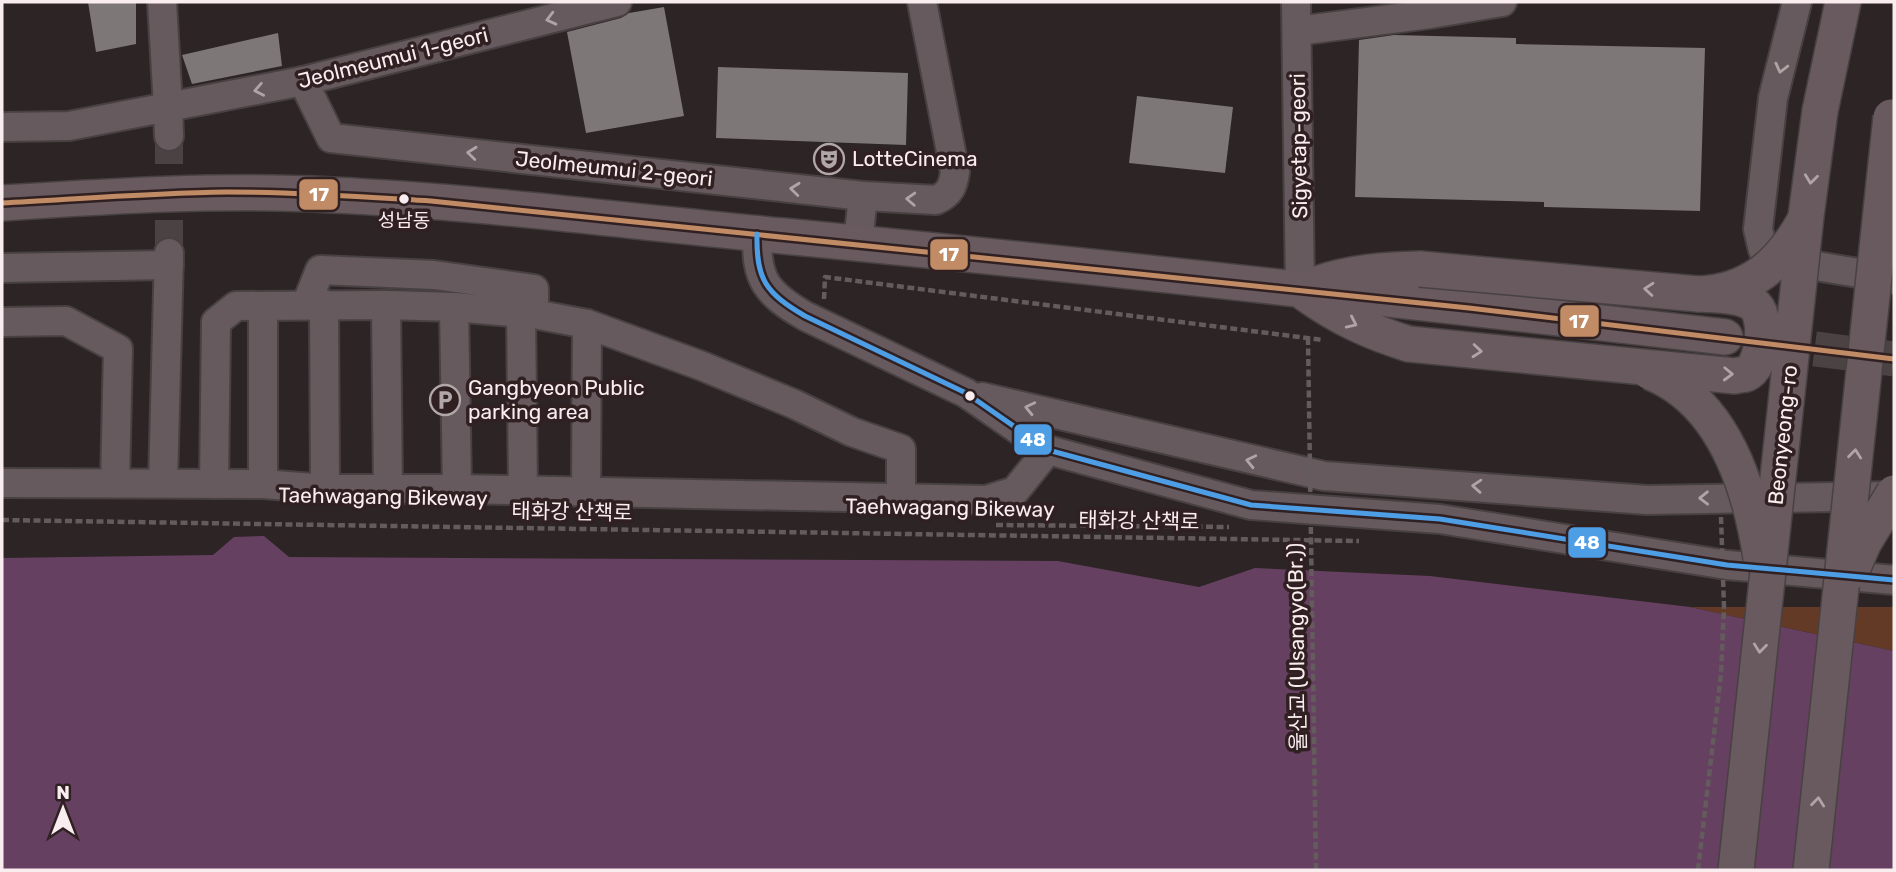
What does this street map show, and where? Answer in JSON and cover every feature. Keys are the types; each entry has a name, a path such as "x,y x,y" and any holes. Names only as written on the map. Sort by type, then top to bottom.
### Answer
{"main road":[{"name":"Beonyeong-ro","path":"1736,870 1806,216 1820,111 1843,2"},
{"path":"1811,870 1893,110"},
{"path":"2,203 228,192 330,194 547,211 1726,337"},
{"path":"1698,294 1719,293 1754,279 1784,252 1806,216"},
{"path":"1879,224 1886,261 1894,279"},
{"path":"1420,269 1742,298 1760,311 1763,320 1759,357 1754,368 1746,374 1735,376 1409,344 1373,333 1337,316 1300,290 1338,276 1380,270 1420,269"},
{"path":"1633,366 1672,383 1693,399 1723,437 1743,483 1754,522 1766,594"},
{"path":"1839,601 1864,542 1894,494"}],"street":[{"path":"162,2 169,136"},
{"name":"Jeolmeumui 1-geori","path":"168,107 303,81 617,2"},
{"name":"Jeolmeumui 2-geori","path":"303,81 331,138 863,196 936,200 946,196 953,186 955,172 922,2"},
{"name":"Sigyetap-geori","path":"1296,2 1300,290"},
{"path":"1297,31 1502,2"},
{"path":"1797,2 1773,98 1758,229 1763,250 1774,259 1894,279"},
{"path":"2,140 168,107"},
{"path":"2,128 69,126"},
{"path":"858,243 863,196"},
{"path":"757,234 757,261 765,285 783,303 966,393 1048,450 1251,505 1440,519 1727,565 1894,580"},
{"path":"2,268 169,259 163,483"},
{"path":"325,489 315,304 320,270 434,275 534,289 528,313 523,490"},
{"path":"214,484 216,322 236,306 386,305 528,313 587,324 702,366 794,404 852,432 901,449 901,498"},
{"path":"386,305 388,489"},
{"path":"263,306 263,484"},
{"path":"454,307 457,489"},
{"path":"2,322 66,321 118,349 116,483"},
{"path":"586,491 587,324"},
{"path":"966,393 1324,476 1647,500 1894,494"},
{"path":"2,483 263,484 325,489 586,491 986,500 1015,491 1048,450"}],"path":[{"name":"울산교 (Ulsangyo(Br.))","path":"825,277 1308,338 1316,870"},
{"path":"1698,870 1721,674 1724,607 1721,512"},
{"name":"태화강 산책로","path":"2,520 1367,541"},
{"name":"Taehwagang Bikeway","path":"986,525 1242,527"},
{"path":"1305,527 1317,528"},
{"path":"1709,574 1736,577"},
{"path":"1718,582 1732,583"}],"shaded area":[{"path":"264,536 289,557 1058,561 1199,587 1255,568 1430,576 1690,607 1894,651 1894,870 2,870 2,558 213,555 234,537"},
{"path":"1690,607 1894,607 1894,651"}],"building":[{"path":"88,2 136,2 136,44 96,52"},
{"path":"664,7 684,116 586,133 567,32 621,18 629,13"},
{"path":"278,33 282,66 192,84 182,55"},
{"path":"1394,35 1516,38 1516,44 1705,48 1700,211 1544,207 1544,202 1355,197 1359,40"},
{"path":"718,67 908,73 906,145 716,138"},
{"path":"1137,96 1233,107 1225,173 1129,163"}],"tunnel":[{"path":"169,136 169,253"},
{"path":"1762,342 1894,359"}],"transit line":[{"name":"17","path":"2,203 227,192 431,201 1469,308 1894,359"},
{"name":"48","path":"757,234 761,274 772,292 781,300 805,316 966,393 1048,450 1251,505 1440,519 1727,565 1894,580"}],"place":[{"name":"LotteCinema","path":"829,159"},
{"name":"성남동","path":"404,199"},
{"name":"Gangbyeon Public parking area","path":"445,400"}]}
